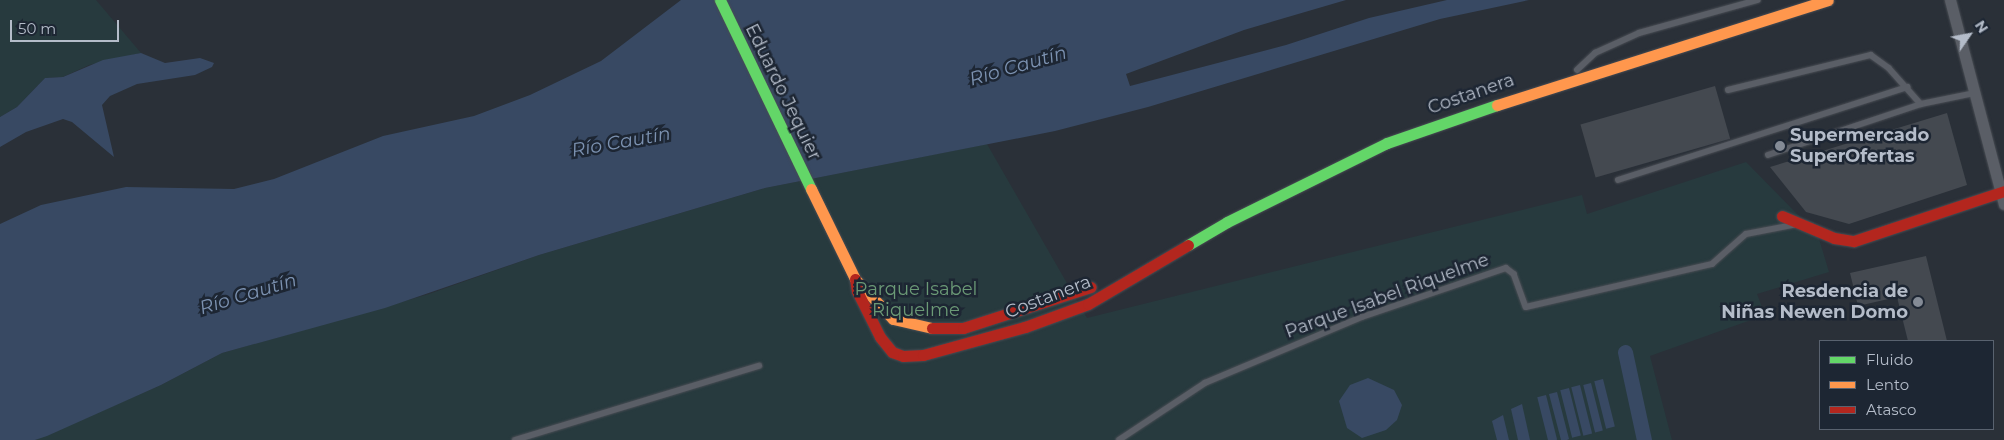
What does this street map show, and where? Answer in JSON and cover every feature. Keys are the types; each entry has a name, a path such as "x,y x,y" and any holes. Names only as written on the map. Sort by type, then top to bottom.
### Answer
{"main road":[{"name":"Eduardo Jequier","path":"720,0 816,199"},
{"name":"Costanera","path":"816,199 855,279 857,292 880,337 892,352 903,356 923,354 965,343 1088,304 1145,268 1267,200 1351,159 1424,128 1566,81 1828,0"},
{"path":"1782,216 1796,224 1834,238 1854,241 2002,192"},
{"name":"Costanera","path":"855,279 893,319 917,326 950,329 1030,309 1145,268"}],"street":[{"path":"1950,0 2004,204"}],"lane":[{"path":"1566,81 1595,53 1639,33 1757,0"},
{"path":"1728,90 1871,55 1907,87 1921,104"},
{"path":"1618,180 1907,87"},
{"path":"1768,155 1921,104 1975,93"},
{"name":"Parque Isabel Riquelme","path":"1119,440 1205,383 1362,317 1506,268 1514,274 1526,307 1712,264 1746,234 1796,224"},
{"path":"515,440 759,366"}],"green space":[{"path":"0,0 96,0 141,53 89,65 63,77 45,78 17,107 0,117"},
{"name":"Parque Isabel Riquelme","path":"987,144 1087,318 1582,195 1587,214 1746,162 1801,218 1814,222 1829,272 1757,294 1765,315 1650,356 1672,440 35,440 161,385 222,353 429,294 539,255 765,188"}],"water":[{"name":"Río Cautín","path":"681,0 1346,0 1244,30 1126,74 1130,86 1286,45 1369,18 1447,0 1529,0 1440,19 1148,107 1055,131 765,188 539,255 385,308 222,353 161,385 47,436 35,440 0,440 0,224 41,205 126,187 234,189 274,179 383,136 474,116 530,95 601,61"},
{"path":"141,53 165,63 200,58 214,63 212,67 195,75 137,84 110,96 102,105 114,157 72,122 63,119 26,132 0,147 0,117 17,107 45,78 63,77 103,60"},
{"path":"1368,378 1394,390 1402,405 1397,420 1386,430 1362,438 1347,428 1339,401 1350,385"},
{"path":"1603,379 1615,427 1606,429 1594,381"},
{"path":"1591,383 1603,431 1595,432 1583,385"},
{"path":"1580,385 1592,434 1583,436 1571,387"},
{"path":"1569,388 1581,436 1572,438 1560,390"},
{"path":"1557,392 1569,439 1567,440 1561,440 1549,394"},
{"path":"1546,395 1557,440 1548,440 1537,397"},
{"path":"1522,404 1530,440 1518,440 1511,409"},
{"path":"1503,415 1509,440 1497,440 1492,421"}],"building":[{"path":"1715,86 1730,139 1596,177 1580,125"},
{"path":"1947,113 1967,185 1849,224 1806,212 1770,167"},
{"name":"Resdencia de Niñas Newen Domo","path":"1926,256 1947,340 1908,340 1897,297 1858,306 1850,273"}],"waterway":[{"path":"1625,352 1644,440"}],"traffic: fast":[{"path":"720,0 811,189"},
{"path":"1188,245 1227,222 1387,143 1497,105"}],"traffic: slow":[{"path":"1497,105 1828,0"},
{"path":"811,189 855,279 893,319 932,328"}],"traffic: jam":[{"path":"1782,216 1834,238 1854,241 2004,191"},
{"path":"855,279 857,291 880,337 892,352 903,356 923,355 1025,327 1088,304 1188,245"},
{"path":"932,328 963,328 1091,287"}],"place":[{"name":"Supermercado SuperOfertas","path":"1780,146"},
{"name":"Resdencia de Niñas Newen Domo","path":"1918,302"}]}
